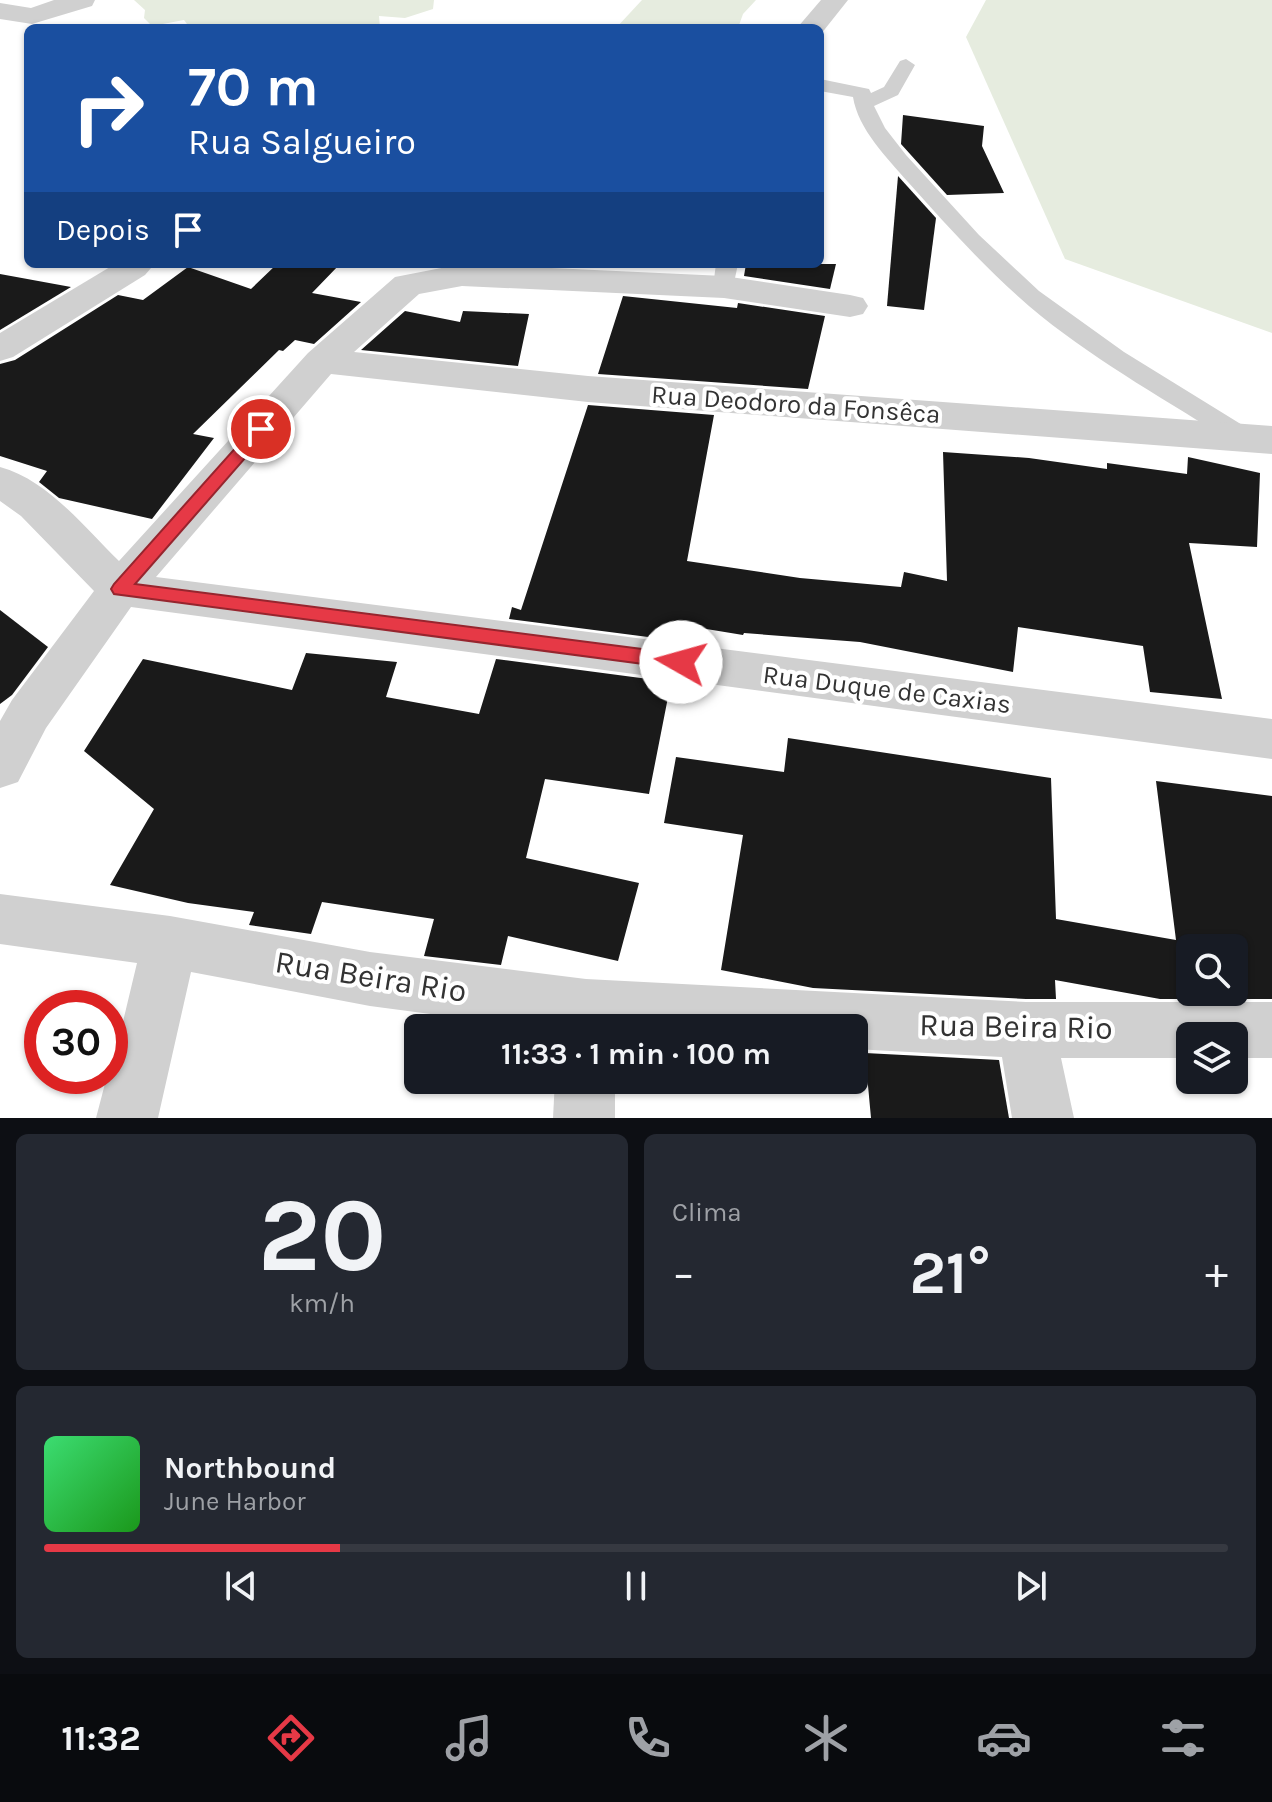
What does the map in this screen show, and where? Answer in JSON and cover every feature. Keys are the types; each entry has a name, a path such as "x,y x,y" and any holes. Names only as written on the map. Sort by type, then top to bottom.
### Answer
{"street":[{"path":"0,11 32,16 82,0"},
{"path":"814,24 835,0"},
{"path":"0,349 133,268"},
{"path":"0,767 29,714 120,589 321,361 408,285 462,275 726,276 850,306"},
{"name":"Rua Deodoro da Fonsêca","path":"321,361 588,389 1257,438"},
{"path":"0,481 36,505 120,589"},
{"name":"Rua Duque de Caxias","path":"120,589 1272,739"},
{"name":"Rua Beira Rio","path":"0,919 170,942 564,1014"},
{"path":"127,1118 170,942"},
{"name":"Rua Beira Rio","path":"868,1026 1026,1030 1272,1030"},
{"path":"1026,1030 1043,1118"},
{"path":"584,1118 585,1094"}],"lane":[{"path":"863,104 891,91 906,65"},
{"path":"824,86 862,93 863,104 883,139 954,222 1011,278 1072,329 1257,438"}],"shaded area":[{"path":"134,0 434,0 433,9 405,18 379,16 380,24 187,24 184,20 150,24 144,18 145,10"},
{"path":"642,0 756,0 743,14 739,24 620,24"},
{"path":"986,0 1272,0 1272,333 1065,259 966,37"}],"building":[{"path":"903,115 984,126 982,146 1004,193 947,195 901,144"},
{"path":"898,176 936,218 924,310 887,306"},
{"path":"824,264 836,264 830,289 744,276 745,268 824,268"},
{"path":"187,268 251,289 273,268 336,268 312,293 361,302 314,344 295,340 283,351 279,350 193,434 214,438 152,519 59,498 39,482 47,471 0,456 0,364 15,360 118,295 143,300"},
{"path":"0,274 71,287 0,330"},
{"path":"623,296 737,308 738,303 825,316 808,389 598,374"},
{"path":"405,311 460,322 463,311 529,314 518,366 361,350"},
{"path":"588,405 714,415 687,561 800,578 901,587 904,572 947,581 943,452 1029,458 1107,469 1107,463 1187,474 1188,457 1260,473 1257,547 1189,543 1222,699 1150,692 1143,646 1018,627 1013,672 860,642 743,635 682,625 679,641 509,619 512,607 521,610"},
{"path":"0,610 48,647 12,695 0,704"},
{"path":"306,653 397,662 386,697 479,714 496,659 671,682 649,794 545,779 526,858 639,883 618,961 508,936 501,965 424,956 434,919 322,902 311,934 249,925 254,912 188,903 110,885 154,809 84,751 143,659 292,690"},
{"path":"788,738 1051,778 1056,919 1176,940 1176,999 1160,999 1055,980 1056,999 813,988 721,970 743,835 664,823 676,757 784,772"},
{"path":"1156,781 1272,796 1272,999 1248,999 1248,934 1176,934 1176,940"},
{"path":"868,1053 999,1060 1009,1118 871,1118"}],"route":[{"path":"261,429 120,589 681,662"}]}
